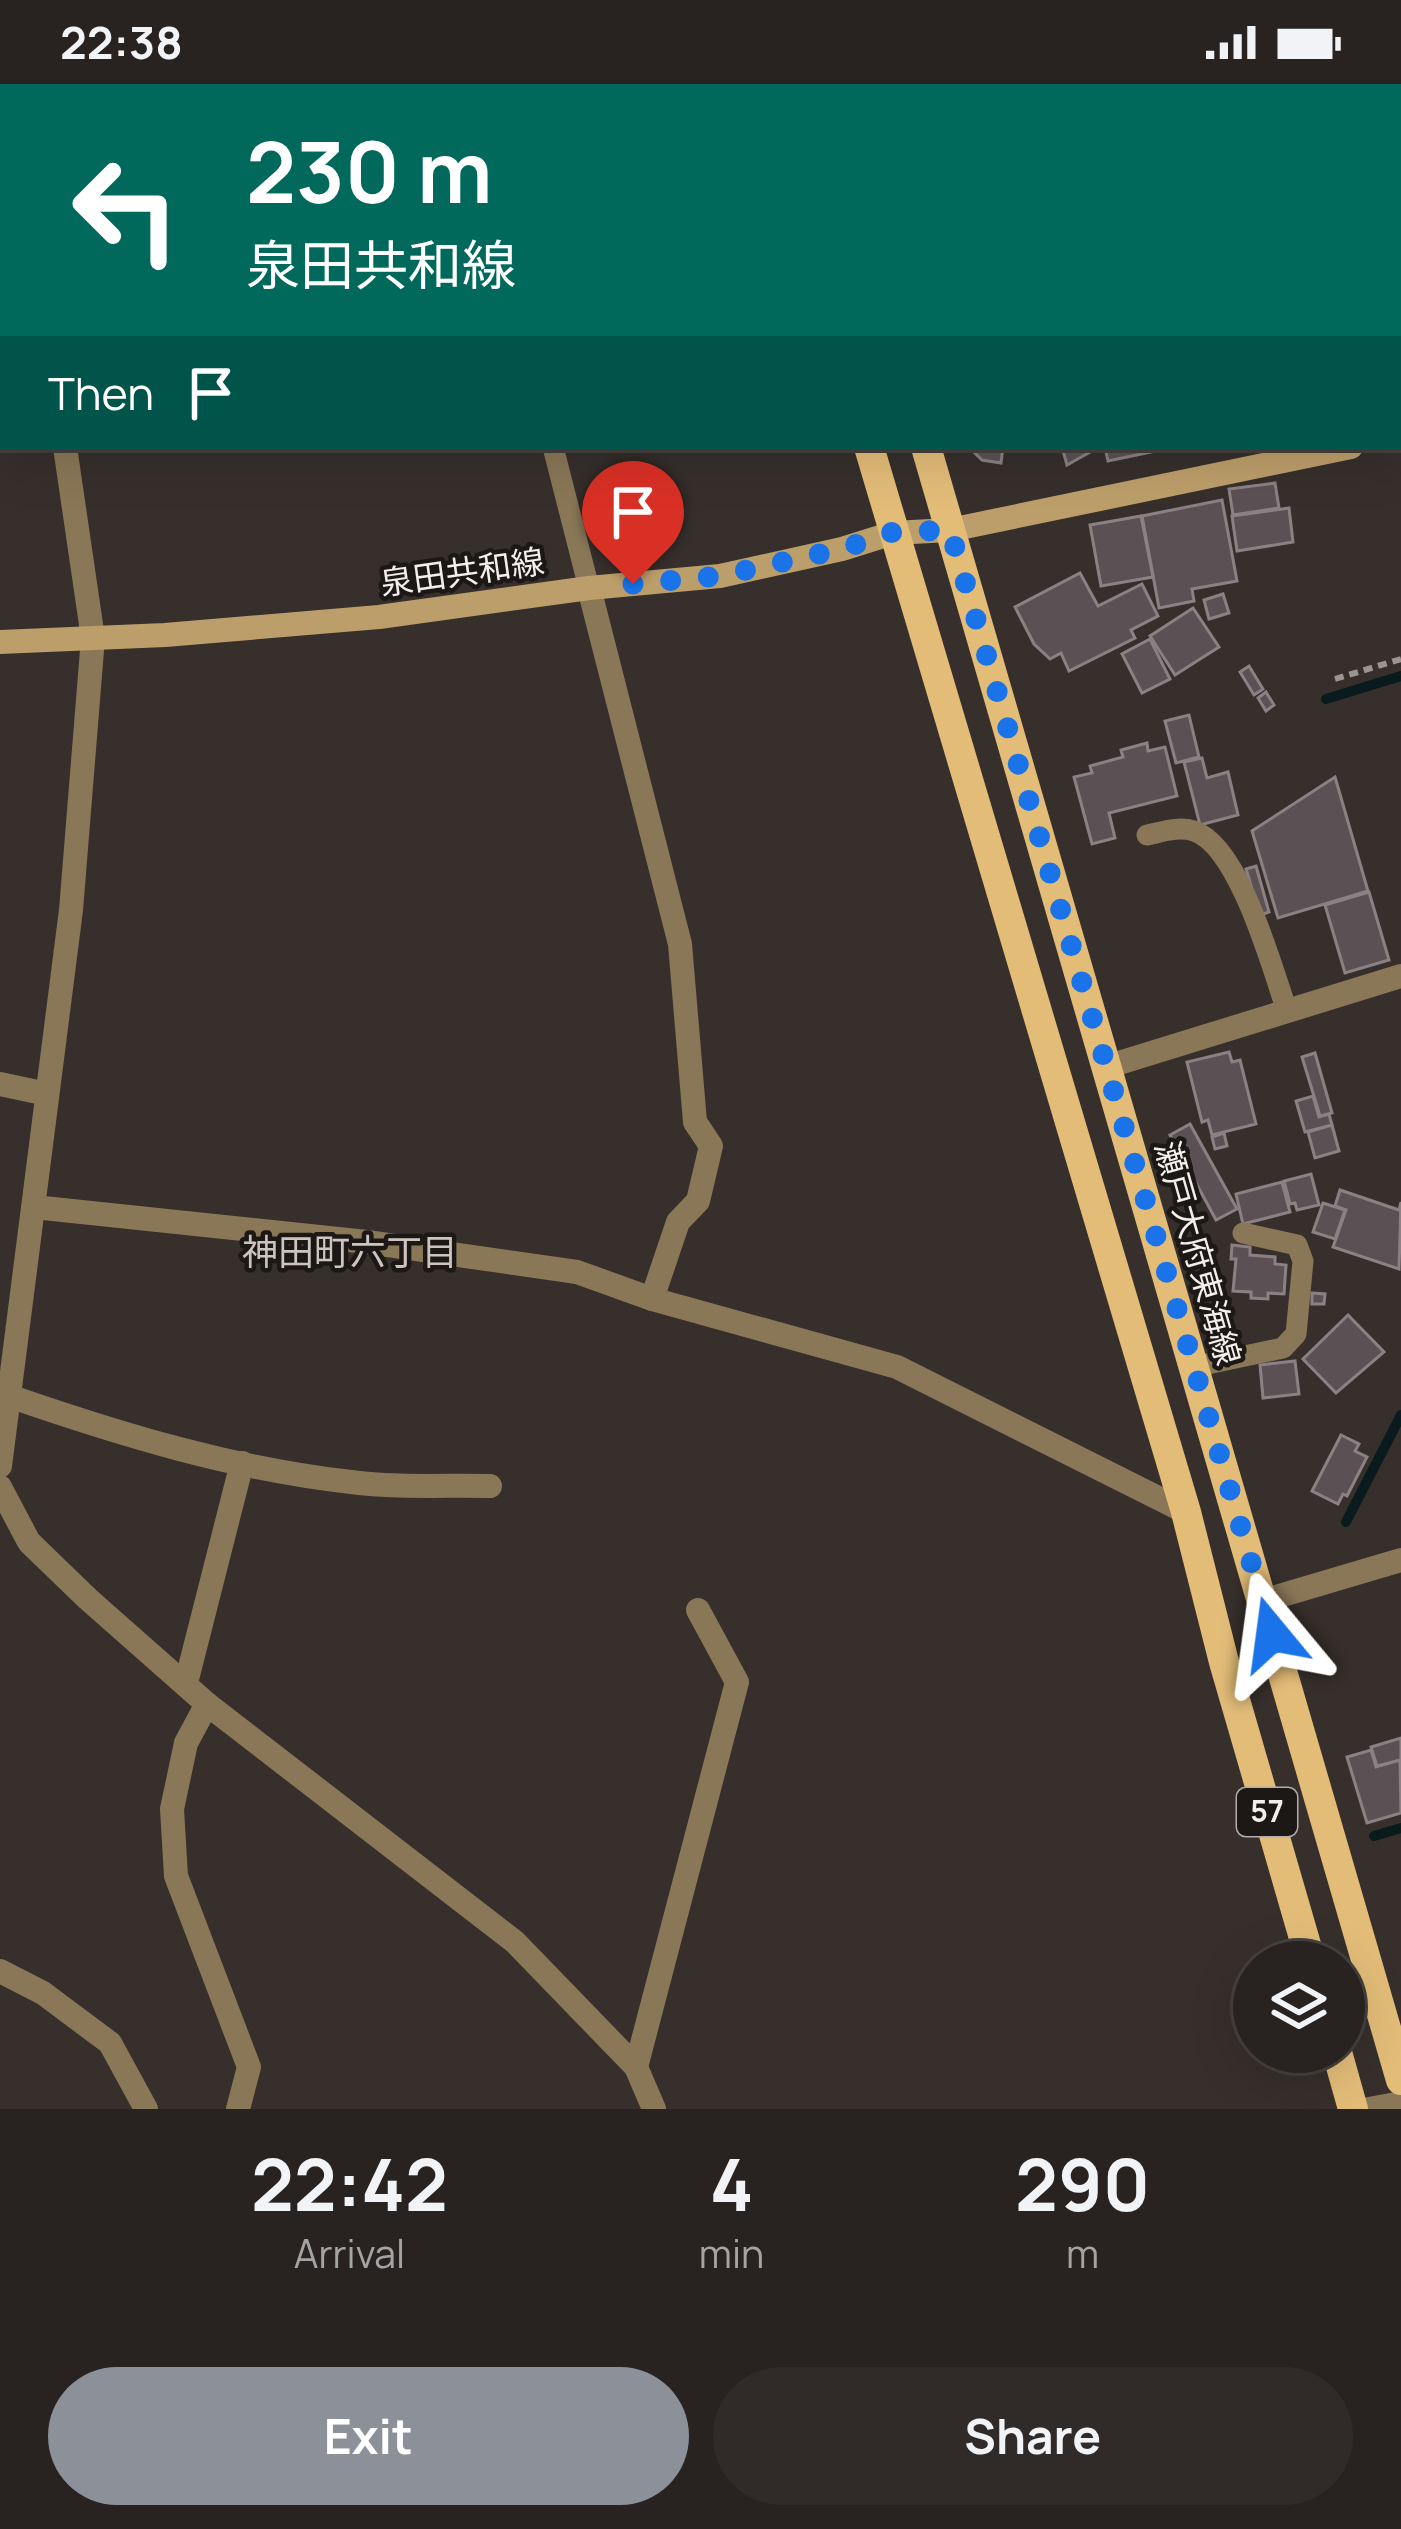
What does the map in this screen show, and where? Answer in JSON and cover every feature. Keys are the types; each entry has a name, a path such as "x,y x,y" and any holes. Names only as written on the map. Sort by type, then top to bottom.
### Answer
{"main road":[{"name":"57","path":"870,450 1186,1512 1305,1941"},
{"name":"瀬戸大府東海線","path":"927,450 1401,2080"},
{"name":"泉田共和線","path":"0,642 379,617 719,576 842,549 893,532 950,530 1251,457 1321,450"},
{"path":"1343,2073 1353,2109"}],"street":[{"path":"0,1466 71,910 93,638 65,450"},
{"path":"590,588 680,944 695,1122 711,1145 698,1201 678,1222 652,1299"},
{"path":"1106,1067 1401,976"},
{"path":"0,1084 46,1094"},
{"path":"34,1207 367,1242 577,1272 652,1299 897,1367 1186,1512"},
{"path":"12,1397 125,1436 242,1463 353,1483 490,1486"},
{"path":"186,1683 242,1463"},
{"path":"0,1487 29,1542 88,1599 207,1704 514,1942 636,2067 654,2109"},
{"path":"1262,1601 1401,1560"},
{"path":"636,2067 737,1682 698,1610"},
{"path":"207,1704 186,1743 172,1809 176,1876 249,2066 238,2109"},
{"path":"0,1972 43,1993 110,2043 146,2109"},
{"path":"1369,2109 1401,2102"}],"lane":[{"path":"554,450 590,588"},
{"path":"1147,835 1174,829 1194,831 1220,847 1252,913 1287,1011"},
{"path":"1193,1366 1282,1348 1296,1334 1303,1261 1297,1245 1243,1233"}],"path":[{"path":"1335,679 1401,659"}],"building":[{"path":"972,450 1003,450 1001,463 982,460"},
{"path":"1063,450 1094,450 1067,465"},
{"path":"1106,450 1161,450 1108,461"},
{"path":"1275,483 1279,508 1233,515 1229,489"},
{"path":"1222,500 1237,581 1192,589 1194,601 1159,608 1142,516"},
{"path":"1289,508 1293,542 1237,551 1232,516"},
{"path":"1141,516 1153,577 1101,586 1090,525"},
{"path":"1080,573 1098,606 1142,584 1158,616 1131,630 1135,638 1069,671 1061,653 1050,659 1034,644 1015,607"},
{"path":"1223,594 1229,613 1209,619 1204,600"},
{"path":"1193,608 1219,647 1175,675 1150,636"},
{"path":"1150,639 1170,679 1142,693 1122,654"},
{"path":"1249,666 1263,689 1254,695 1240,672"},
{"path":"1266,692 1274,705 1266,711 1258,698"},
{"path":"1189,715 1199,757 1176,763 1165,721"},
{"path":"1147,743 1148,751 1165,747 1177,796 1109,813 1115,838 1092,844 1074,777 1092,773 1090,766 1123,757 1121,750"},
{"path":"1202,758 1207,778 1228,772 1238,815 1200,825 1184,762"},
{"path":"1335,777 1368,891 1278,918 1252,831"},
{"path":"1256,866 1269,912 1260,915 1246,869"},
{"path":"1369,892 1389,960 1345,973 1325,905"},
{"path":"1229,1052 1232,1062 1240,1060 1256,1124 1212,1135 1208,1120 1202,1122 1187,1062"},
{"path":"1315,1053 1332,1113 1320,1116 1302,1057"},
{"path":"1313,1096 1319,1117 1329,1114 1332,1125 1305,1132 1296,1101"},
{"path":"1190,1124 1237,1209 1216,1220 1170,1135"},
{"path":"1332,1125 1339,1151 1315,1158 1308,1132"},
{"path":"1224,1133 1227,1146 1215,1149 1212,1137"},
{"path":"1311,1174 1319,1205 1297,1210 1295,1203 1290,1204 1284,1181"},
{"path":"1282,1182 1290,1212 1243,1224 1236,1194"},
{"path":"1340,1190 1399,1210 1401,1202 1399,1269 1333,1247 1346,1210 1335,1206"},
{"path":"1323,1203 1345,1210 1335,1239 1313,1232"},
{"path":"1232,1245 1250,1247 1250,1255 1275,1257 1275,1264 1286,1265 1284,1294 1251,1298 1251,1292 1233,1291 1236,1259 1231,1259"},
{"path":"1312,1293 1325,1294 1324,1304 1312,1304"},
{"path":"1348,1315 1384,1352 1336,1393 1303,1359"},
{"path":"1295,1361 1299,1394 1263,1398 1260,1365"},
{"path":"1341,1435 1359,1444 1355,1451 1367,1457 1338,1504 1312,1491"},
{"path":"1401,1738 1401,1760 1377,1766 1371,1747"},
{"path":"1371,1750 1376,1767 1400,1760 1401,1813 1367,1823 1347,1757"}],"waterway":[{"path":"1326,699 1401,676"},
{"path":"1346,1522 1401,1415"},
{"path":"1374,1836 1401,1828"}],"district":[{"name":"神田町六丁目","path":"350,1252"}],"route":[{"path":"633,584 719,576 842,549 893,532 950,530 1272,1634"}]}
